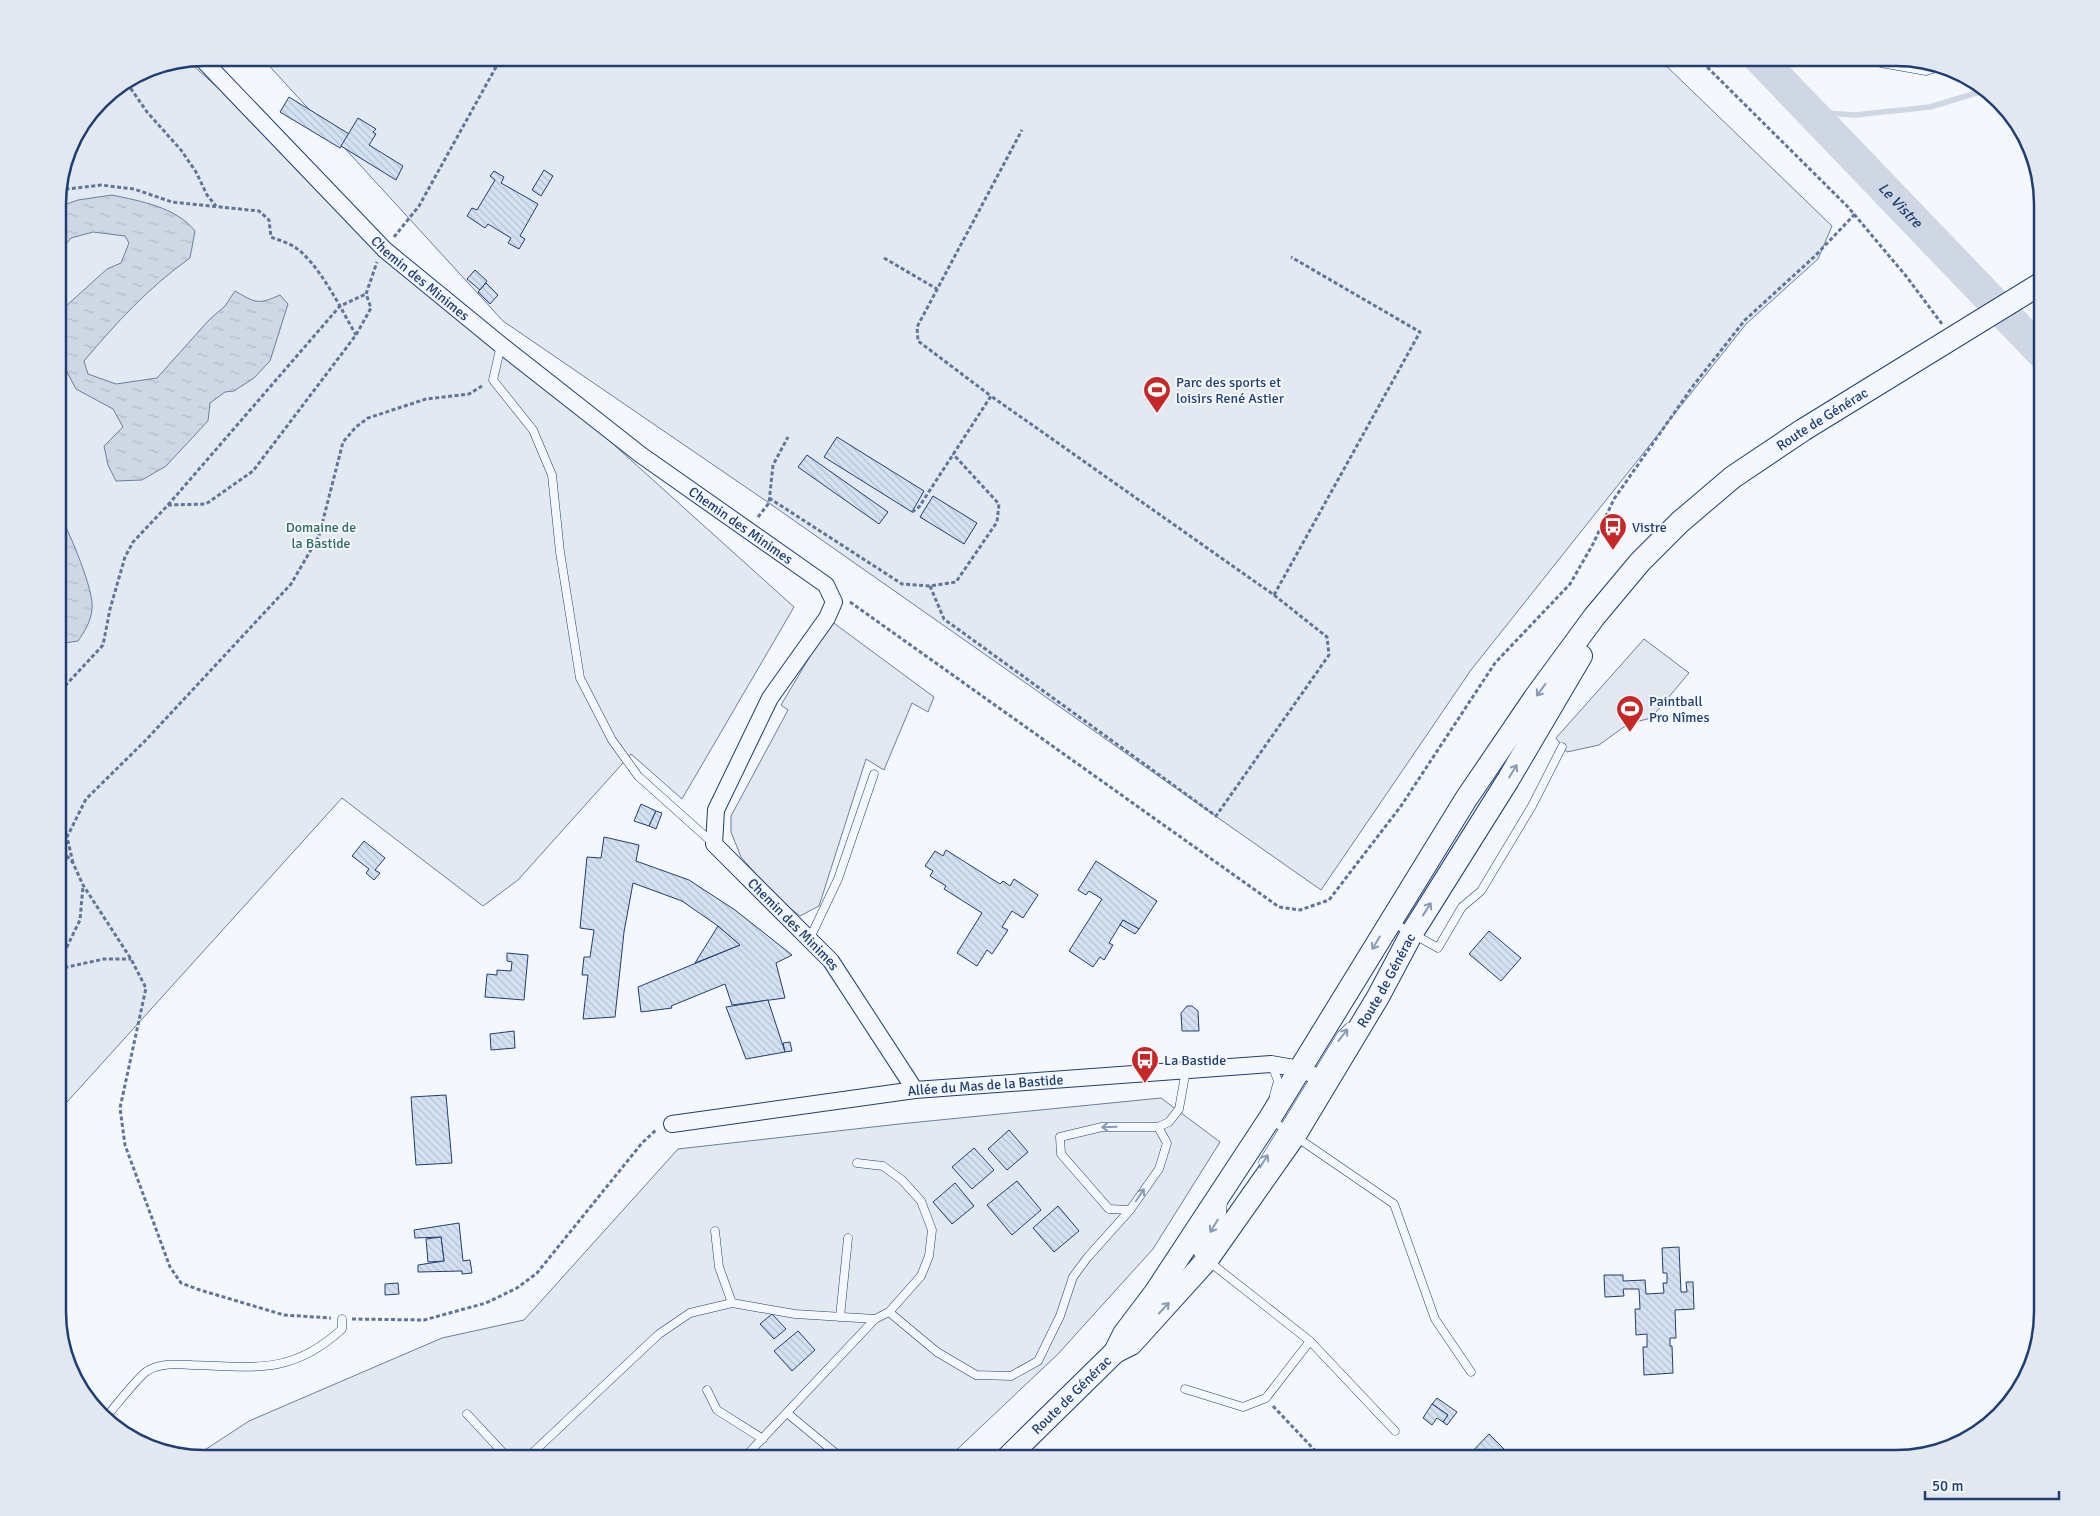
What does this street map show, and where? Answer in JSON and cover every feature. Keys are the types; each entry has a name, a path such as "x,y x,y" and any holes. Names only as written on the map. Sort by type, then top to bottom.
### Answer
{"street":[{"name":"Chemin des Minimes","path":"209,67 382,255 641,455 826,585"},
{"name":"Route de Générac","path":"1115,1352 1124,1334 1283,1127 1378,997 1400,926 1440,840 1536,696 1594,618 1640,562 1680,522 1733,477 1803,430 2034,289"},
{"name":"Route de Générac","path":"1015,1450 1115,1352 1131,1344 1207,1260 1236,1220 1283,1127 1308,1072 1400,926 1508,780 1625,582"},
{"path":"714,844 716,810 770,698 827,618 834,602 826,585"},
{"name":"Chemin des Minimes","path":"714,844 831,961 915,1090"},
{"name":"Allée du Mas de la Bastide","path":"672,1124 915,1090 1271,1064 1308,1072"}],"lane":[{"path":"1903,67 1928,71"},
{"path":"501,345 493,380 534,430 552,475 560,552 580,678 612,740 638,776 714,844"},
{"path":"1400,926 1438,948 1462,908 1481,891 1532,806 1562,747"},
{"path":"810,940 838,879 874,774"},
{"path":"1308,1072 1378,997"},
{"path":"1155,1293 1174,1255 1271,1107 1278,1081 1271,1064"},
{"path":"1130,1210 1109,1209 1062,1154 1060,1136 1102,1127 1158,1127 1169,1122 1179,1109 1186,1070"},
{"path":"889,1312 937,1352 976,1375 1011,1376 1038,1361 1060,1316 1073,1277 1087,1258 1130,1210 1159,1169 1167,1143 1158,1127"},
{"path":"1260,1168 1283,1127 1394,1204 1435,1319 1470,1372"},
{"path":"752,1450 875,1319 889,1312 921,1276 929,1256 932,1230 921,1201 902,1180 884,1166 857,1163"},
{"path":"1235,1188 1240,1199 1236,1220"},
{"path":"1235,1188 1198,1253 1310,1341 1394,1431"},
{"path":"715,1232 719,1267 732,1303"},
{"path":"840,1317 848,1238"},
{"path":"535,1450 658,1334 690,1313 732,1303 794,1314 875,1319"},
{"path":"110,1412 147,1371 169,1364 264,1367 298,1360 331,1340 342,1329 342,1319"},
{"path":"1185,1389 1243,1407 1266,1398 1310,1341"},
{"path":"707,1390 717,1410 763,1439"},
{"path":"787,1413 832,1450"},
{"path":"467,1414 501,1450"}],"path":[{"path":"1706,66 1855,214 1906,276 1959,335"},
{"path":"168,504 206,504 252,471 356,335 371,308 366,294 382,255 419,206 496,67"},
{"path":"131,88 147,112 181,150 196,172 207,196 216,206"},
{"path":"930,586 944,619 1216,816 1329,655 1327,637 1274,595 991,396 918,341 917,327 1022,130"},
{"path":"68,189 102,185 134,189 172,202 259,212 269,220 271,237 292,246 306,257 340,306 356,335"},
{"path":"826,585 1280,907 1300,910 1328,900 1401,806 1496,663 1570,584 1594,544 1614,498 1693,386 1745,320 1815,256 1855,214"},
{"path":"1274,595 1420,332 1291,257"},
{"path":"884,258 937,289"},
{"path":"67,684 103,645 110,609 125,557 133,542 340,306 366,294"},
{"path":"67,835 86,798 146,740 292,584 319,536 343,442 356,427 368,418 426,398 469,394 493,380"},
{"path":"912,512 919,507 991,396"},
{"path":"750,530 768,503 773,465 788,437"},
{"path":"769,498 902,584 930,586 956,582 997,522 998,504 953,454"},
{"path":"67,841 82,885 131,959 146,988 120,1108 125,1145 170,1267 181,1283 284,1315 342,1319 424,1320 486,1303 517,1288 537,1273 642,1143 656,1130 672,1124"},
{"path":"67,856 73,863"},
{"path":"67,947 80,920 82,885"},
{"path":"67,967 104,959 131,959"},
{"path":"1266,1398 1315,1450"}],"green space":[{"name":"Parc des sports et loisirs René Astier","path":"1666,66 1832,226 1818,259 1746,324 1471,670 1321,890 769,503 503,321 270,67"},
{"name":"Domaine de la Bastide","path":"195,67 794,607 682,799 631,754 518,880 483,906 342,798 67,1102 67,196 71,169 77,152 85,135 101,113 128,90 143,81 169,71"},
{"path":"1161,1098 1220,1142 1153,1249 1058,1354 956,1450 205,1450 249,1421 442,1338 524,1320 678,1149 899,1124"}],"shaded area":[{"path":"831,621 934,697 928,712 912,703 884,770 866,759 819,906 800,916 777,898 741,857 731,832 731,816 788,710 781,705"},
{"path":"1644,639 1689,673 1651,718 1628,724 1599,745 1567,752 1556,738"}],"water":[{"path":"112,195 146,203 178,216 195,231 190,258 147,293 96,347 84,361 88,374 116,384 157,378 209,320 225,306 235,291 257,301 267,300 280,295 288,304 270,361 254,378 234,391 225,392 210,403 208,421 166,466 142,480 116,481 108,465 104,446 123,427 113,409 76,389 67,372 67,305 107,269 121,263 129,243 125,236 93,232 71,238 67,243 67,204 78,200"},
{"path":"67,530 85,575 92,601 90,618 78,641 67,643"}],"building":[{"path":"289,97 349,134 340,148 280,112"},
{"path":"358,118 376,129 373,132 376,134 369,145 403,166 396,180 341,146"},
{"path":"544,170 553,176 541,196 532,190"},
{"path":"494,171 504,177 501,183 538,204 520,236 525,239 519,249 508,243 511,238 488,224 485,228 467,216 472,208 477,210 495,180 490,176"},
{"path":"475,270 487,281 480,290 467,279"},
{"path":"486,283 498,295 490,304 478,292"},
{"path":"837,437 924,491 912,512 824,457"},
{"path":"807,455 888,512 879,524 798,467"},
{"path":"933,496 977,523 964,544 920,517"},
{"path":"641,804 656,811 649,826 634,821"},
{"path":"656,811 662,813 656,829 649,826"},
{"path":"604,837 639,845 636,861 689,880 735,910 792,955 776,963 785,998 732,1005 725,984 671,1006 672,1008 641,1012 638,987 740,945 718,926 682,901 633,883 624,932 615,1017 583,1019 588,975 582,975 584,957 590,957 594,930 580,928 587,857 601,858"},
{"path":"364,841 385,858 375,870 380,873 374,880 366,873 369,869 352,856"},
{"path":"946,850 1000,884 1003,881 1010,886 1014,879 1038,895 1023,918 1012,911 1002,927 1008,930 992,954 987,950 977,966 957,953 982,913 944,889 946,886 930,876 933,871 925,866 935,851 943,856"},
{"path":"1096,861 1157,901 1139,929 1123,920 1109,943 1113,945 1104,960 1100,957 1093,967 1069,951 1102,899 1089,891 1086,895 1078,890"},
{"path":"1123,920 1139,929 1135,934 1120,925"},
{"path":"718,926 740,945 695,963"},
{"path":"1489,931 1521,958 1501,981 1469,954"},
{"path":"507,953 528,955 524,1000 485,997 487,974 497,975 497,970 511,971 512,962 507,961"},
{"path":"768,1000 785,1052 746,1059 726,1007"},
{"path":"1187,1006 1192,1006 1198,1011 1199,1031 1182,1031 1181,1013"},
{"path":"514,1031 515,1048 491,1050 490,1034"},
{"path":"790,1042 792,1051 785,1052 783,1043"},
{"path":"446,1095 452,1163 416,1165 411,1097"},
{"path":"1009,1130 1028,1152 1007,1170 988,1149"},
{"path":"974,1148 994,1170 972,1189 952,1167"},
{"path":"1017,1181 1041,1210 1012,1235 987,1205"},
{"path":"955,1183 974,1206 952,1224 933,1202"},
{"path":"1058,1206 1079,1231 1054,1252 1033,1228"},
{"path":"459,1223 463,1261 470,1260 472,1273 462,1274 462,1271 418,1272 418,1265 444,1261 441,1237 415,1238 414,1230"},
{"path":"441,1237 444,1261 428,1262 426,1239"},
{"path":"1679,1247 1681,1292 1687,1292 1686,1282 1693,1282 1694,1309 1675,1310 1676,1338 1670,1338 1673,1373 1644,1375 1643,1347 1647,1347 1647,1334 1636,1335 1635,1309 1640,1309 1639,1289 1623,1289 1624,1296 1605,1297 1604,1275 1623,1275 1623,1281 1645,1280 1646,1294 1664,1293 1663,1283 1667,1283 1667,1273 1663,1273 1662,1248"},
{"path":"398,1283 399,1294 385,1295 385,1284"},
{"path":"772,1314 786,1329 774,1339 760,1324"},
{"path":"798,1331 815,1350 792,1371 774,1351"},
{"path":"1437,1398 1457,1412 1447,1425 1443,1422 1448,1415 1432,1404"},
{"path":"1432,1404 1448,1415 1443,1422 1437,1418 1432,1425 1423,1418"},
{"path":"1489,1434 1505,1450 1474,1450"}],"waterway":[{"name":"Le Vistre","path":"1767,66 2034,345"},
{"path":"1811,112 1855,115 1930,107 1977,93"}],"place":[{"name":"Parc des sports et loisirs René Astier","path":"1157,414"},
{"name":"Vistre","path":"1613,551"},
{"name":"Paintball Pro Nîmes","path":"1630,733"},
{"name":"La Bastide","path":"1145,1084"}]}
